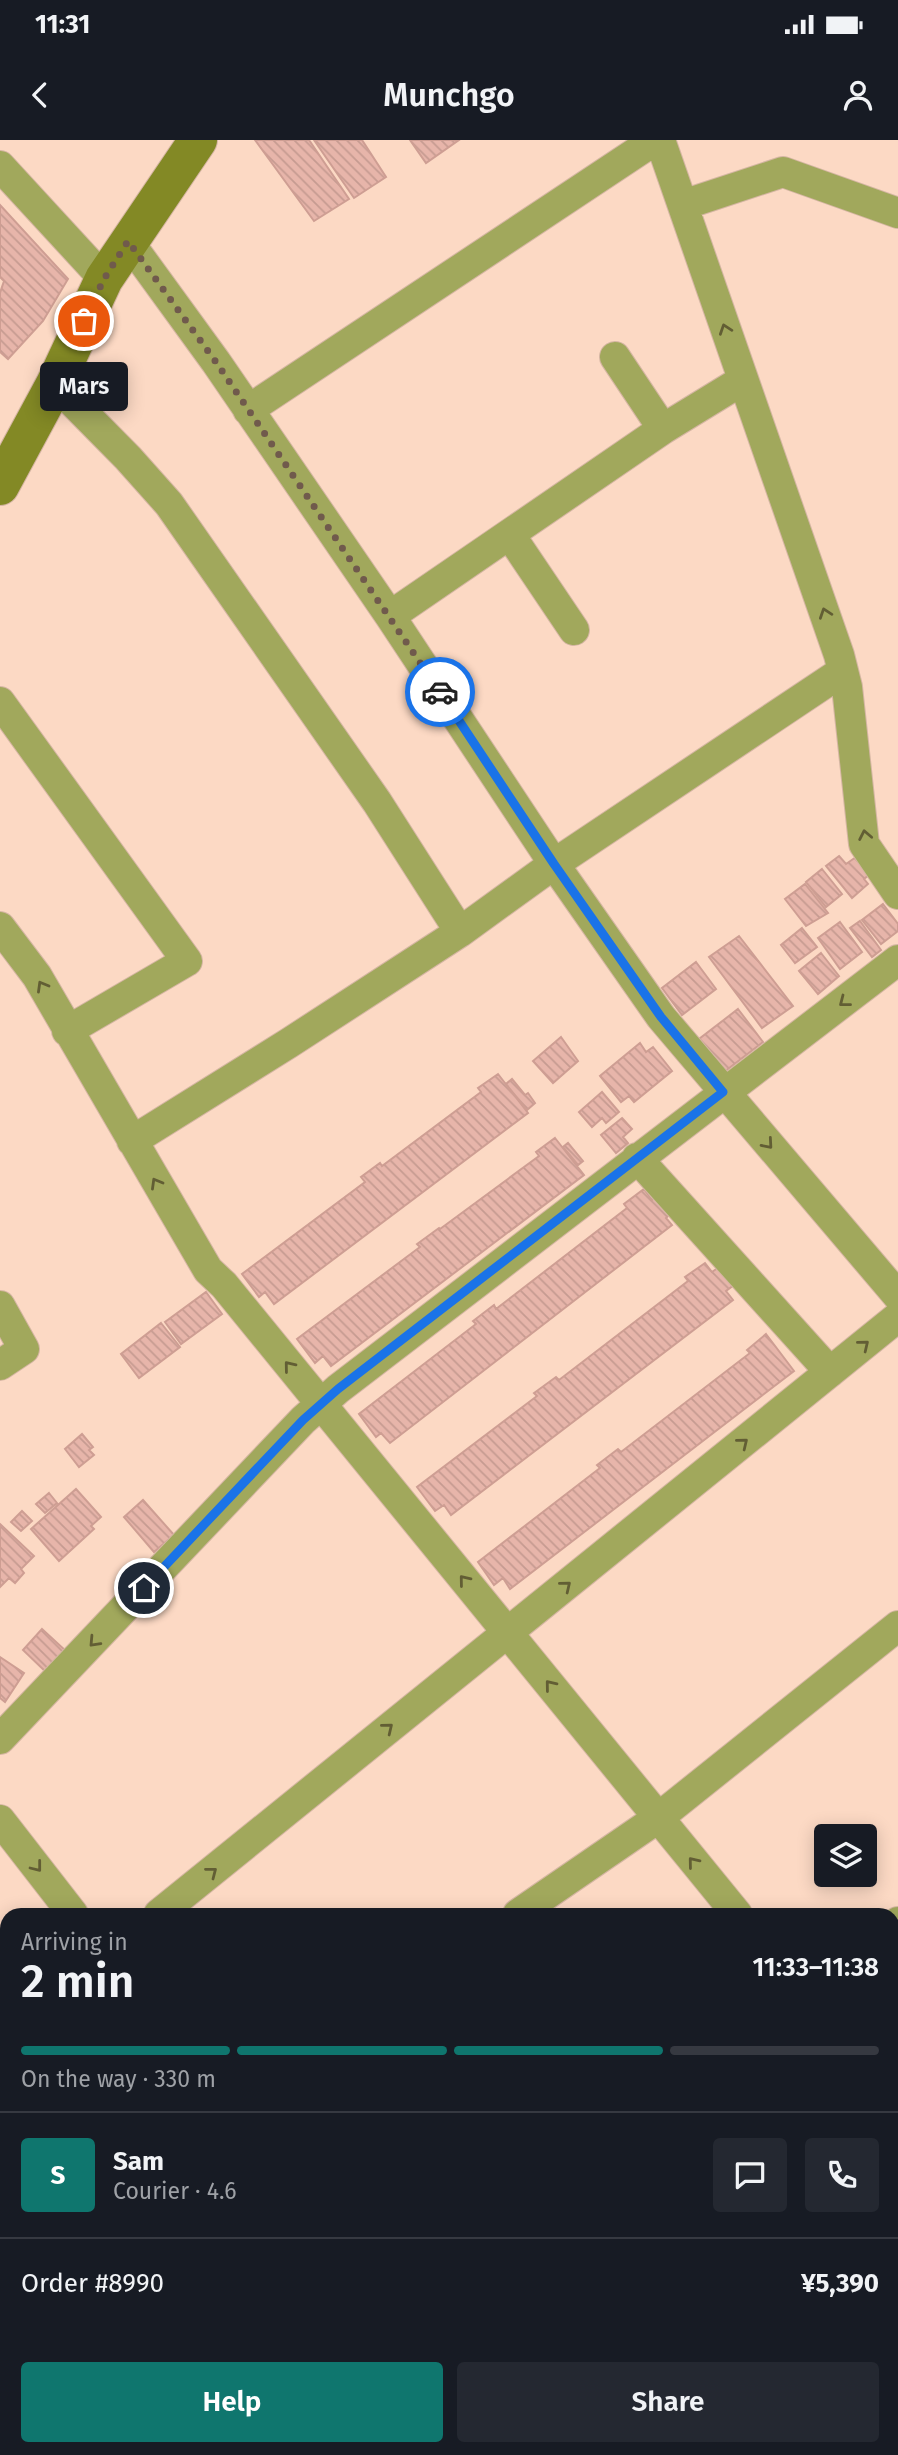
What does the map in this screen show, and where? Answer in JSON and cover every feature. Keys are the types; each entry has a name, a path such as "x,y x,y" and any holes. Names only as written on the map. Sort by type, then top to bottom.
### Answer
{"main road":[{"path":"0,486 55,384 104,279 198,140"}],"street":[{"path":"248,410 655,140"},
{"path":"660,140 843,671 864,844 898,894"},
{"path":"0,166 104,279"},
{"path":"683,205 783,172 898,213"},
{"path":"128,241 390,616 554,864 661,1017 898,1296"},
{"path":"615,357 663,429"},
{"path":"390,616 663,429 743,380"},
{"path":"55,384 169,504 377,802 460,932"},
{"path":"510,534 574,630"},
{"path":"132,1141 460,932 554,864 843,671"},
{"path":"0,702 187,961 67,1031"},
{"path":"0,927 37,976 208,1270 224,1284 732,1908"},
{"path":"0,1739 232,1493 338,1389 898,960"},
{"path":"637,1158 830,1372"},
{"path":"0,1306 24,1349 0,1365"},
{"path":"166,1908 898,1317"},
{"path":"527,1908 658,1818 898,1626"},
{"path":"0,1820 68,1908"}],"building":[{"path":"255,140 309,140 349,199 314,221"},
{"path":"314,140 362,140 386,177 354,198"},
{"path":"410,140 459,140 426,163"},
{"path":"0,205 68,279 43,321 8,359 0,352 0,293 4,281 0,277"},
{"path":"839,856 846,864 856,857 870,874 864,879 868,884 852,898 826,866"},
{"path":"822,869 842,894 826,907 806,882"},
{"path":"805,884 828,913 806,926 785,899"},
{"path":"883,904 898,924 898,931 881,944 862,920"},
{"path":"860,921 881,950 872,957 850,928"},
{"path":"840,922 862,952 840,969 818,938"},
{"path":"802,928 817,947 795,963 781,945"},
{"path":"739,936 793,1006 762,1028 709,957"},
{"path":"821,953 839,976 818,994 799,971"},
{"path":"696,962 716,989 682,1015 662,988"},
{"path":"738,1009 763,1042 724,1072 699,1039"},
{"path":"561,1037 578,1061 553,1083 533,1061"},
{"path":"640,1043 646,1052 653,1047 672,1071 634,1102 629,1096 621,1102 600,1076"},
{"path":"498,1074 528,1113 274,1304 265,1292 259,1297 242,1274 365,1182 361,1177 380,1163 382,1166 481,1092 478,1088"},
{"path":"512,1079 535,1103 527,1110 506,1084"},
{"path":"602,1092 619,1112 606,1123 602,1118 592,1127 579,1112"},
{"path":"622,1118 632,1129 623,1137 628,1143 616,1153 601,1135"},
{"path":"555,1138 584,1175 331,1366 323,1356 315,1363 297,1339 420,1247 417,1244 539,1156 536,1152"},
{"path":"568,1143 583,1161 578,1165 563,1147"},
{"path":"644,1189 652,1200 657,1196 671,1213 666,1218 672,1225 390,1443 381,1433 376,1437 359,1414 476,1324 473,1321 494,1305 496,1309 627,1208 624,1204"},
{"path":"705,1263 712,1272 719,1267 734,1285 726,1291 733,1300 451,1515 444,1505 435,1511 417,1487 537,1396 534,1393 556,1377 559,1380 688,1281 685,1277"},
{"path":"206,1292 222,1314 181,1344 165,1322"},
{"path":"161,1323 180,1347 139,1378 121,1354"},
{"path":"766,1334 794,1371 510,1589 503,1578 494,1585 478,1562 600,1468 597,1465 618,1449 621,1452 750,1353 747,1350"},
{"path":"82,1434 93,1447 89,1450 94,1455 79,1467 65,1449"},
{"path":"76,1489 101,1517 91,1526 94,1529 59,1561 31,1529"},
{"path":"49,1493 57,1503 45,1513 36,1504"},
{"path":"143,1500 174,1535 154,1552 124,1517"},
{"path":"22,1511 32,1521 21,1531 11,1522"},
{"path":"0,1524 34,1556 21,1569 24,1573 15,1583 9,1578 0,1587"},
{"path":"42,1629 67,1652 47,1673 23,1650"},
{"path":"0,1657 24,1673 5,1702 0,1698"}],"way so far":[{"path":"84,321 104,279 128,241 216,362 440,692"}],"place":[{"name":"Mars","path":"84,321"}],"route":[{"path":"144,1588 303,1420 338,1389 723,1092 661,1017 554,864 440,692"}]}
